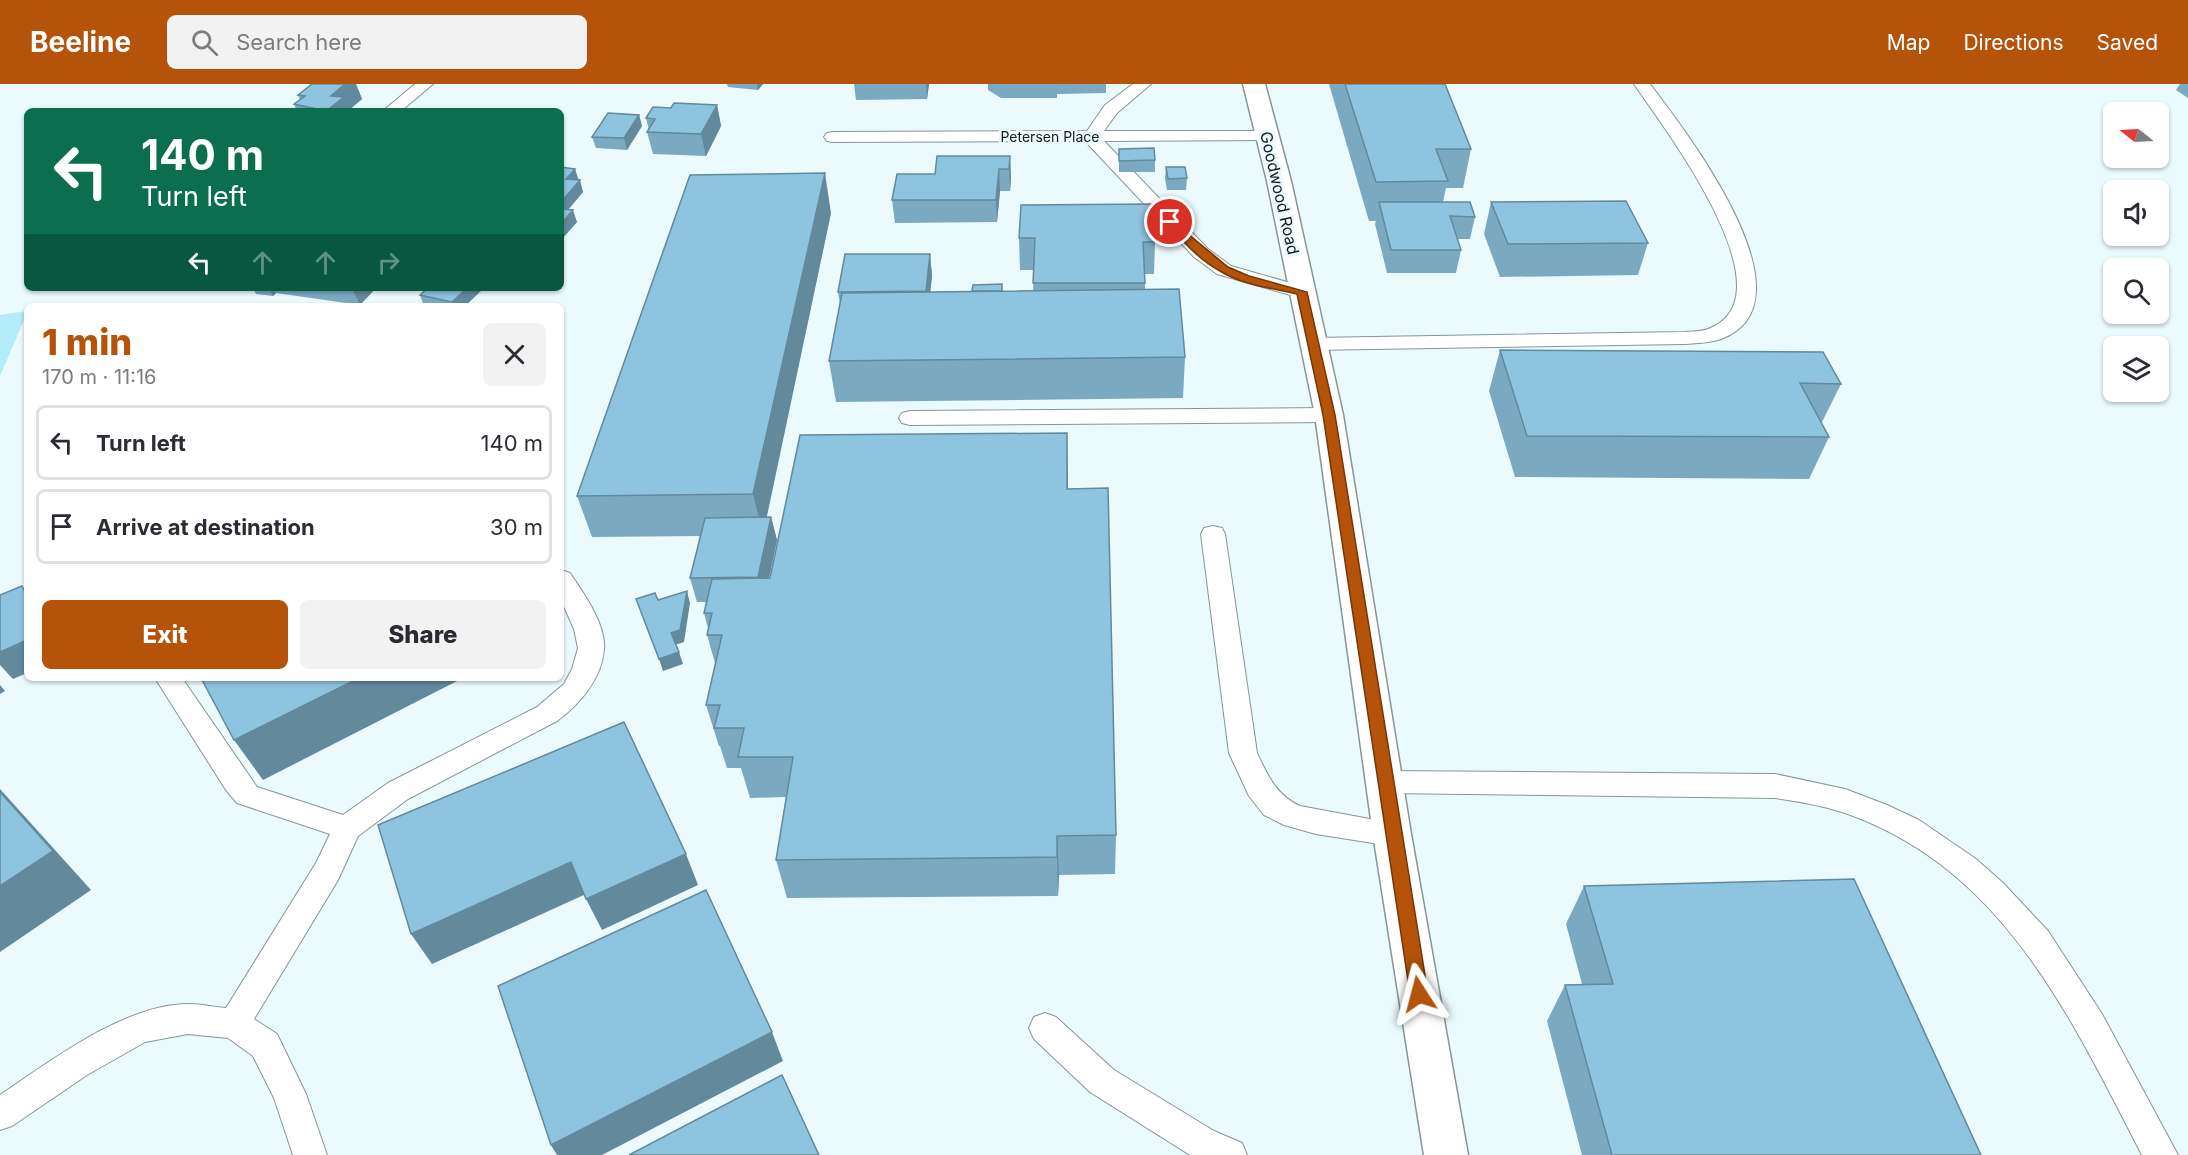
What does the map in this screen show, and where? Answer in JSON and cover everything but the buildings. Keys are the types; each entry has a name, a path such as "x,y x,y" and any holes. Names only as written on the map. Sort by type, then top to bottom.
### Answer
{"street":[{"name":"Goodwood Road","path":"1254,84 1279,181 1329,415 1392,834 1446,1155"}],"lane":[{"path":"395,108 425,84"},
{"path":"1143,84 1111,109 1090,136 1201,253 1224,270 1301,292"},
{"path":"1312,344 1685,338 1718,333 1737,316 1745,303 1747,272 1739,246 1722,209 1677,132 1642,84"},
{"name":"Petersen Place","path":"833,137 1267,135"},
{"path":"910,418 1329,415"},
{"path":"1214,534 1244,753 1259,788 1274,807 1294,817 1392,834"},
{"path":"234,1024 327,871 348,828 398,791 547,714 563,703 575,690 585,673 591,646 578,606 564,584"},
{"path":"170,681 236,782 247,795 348,828"},
{"path":"1384,782 1775,786 1808,789 1866,808 1928,838 1988,886 2042,948 2091,1026 2162,1155"},
{"path":"0,1114 75,1064 139,1028 188,1019 234,1024 265,1045 289,1094 310,1155"},
{"path":"1045,1028 1102,1081 1202,1143 1230,1155"}],"shaded area":[{"path":"24,311 24,320 0,376 0,315"}],"route":[{"path":"1170,222 1201,253 1224,270 1301,292 1329,415 1419,994"}]}
